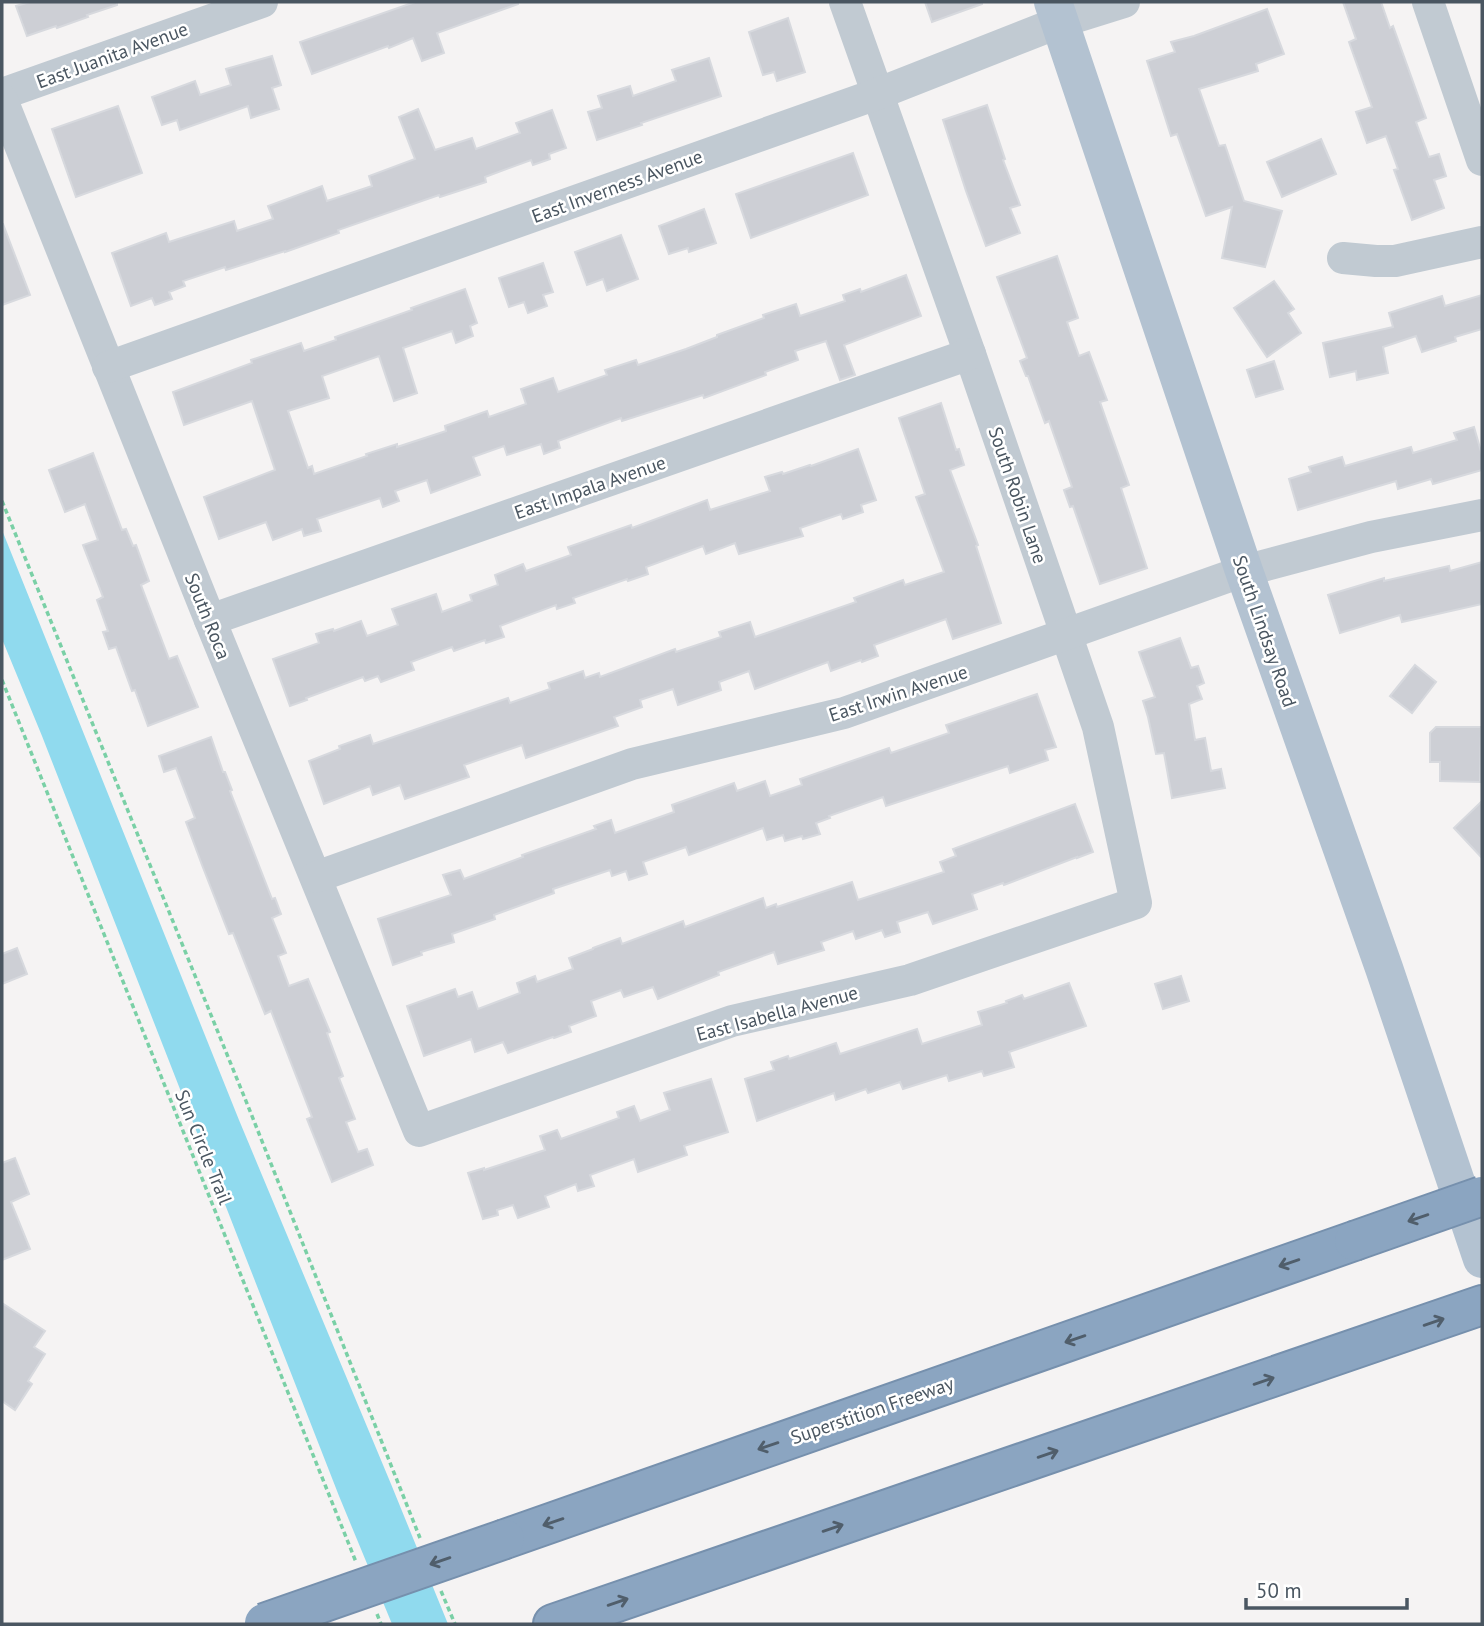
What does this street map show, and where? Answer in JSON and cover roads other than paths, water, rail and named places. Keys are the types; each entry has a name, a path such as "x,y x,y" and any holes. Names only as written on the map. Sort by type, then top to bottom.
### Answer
{"highway":[{"name":"Superstition Freeway","path":"262,1624 1482,1196"},
{"path":"554,1624 1482,1305"}],"main road":[{"name":"South Lindsay Road","path":"1056,12 1244,572 1384,968 1482,1259"}],"street":[{"name":"East Juanita Avenue","path":"2,94 262,2"},
{"name":"South Robin Lane","path":"845,2 970,355 1097,727 1136,902"},
{"name":"East Inverness Avenue","path":"108,367 877,94 1056,12 1124,2"},
{"path":"1428,2 1482,160"},
{"name":"South Roca","path":"2,100 210,620 419,1131"},
{"path":"1343,258 1395,261 1482,242"},
{"name":"East Impala Avenue","path":"210,620 970,355"},
{"name":"East Irwin Avenue","path":"316,877 632,764 844,713 1244,572 1371,537 1482,515"},
{"name":"East Isabella Avenue","path":"419,1131 732,1021 910,980 1136,902"}],"water":[{"path":"2,530 239,1120 448,1624 392,1624 339,1496 2,639"}]}
